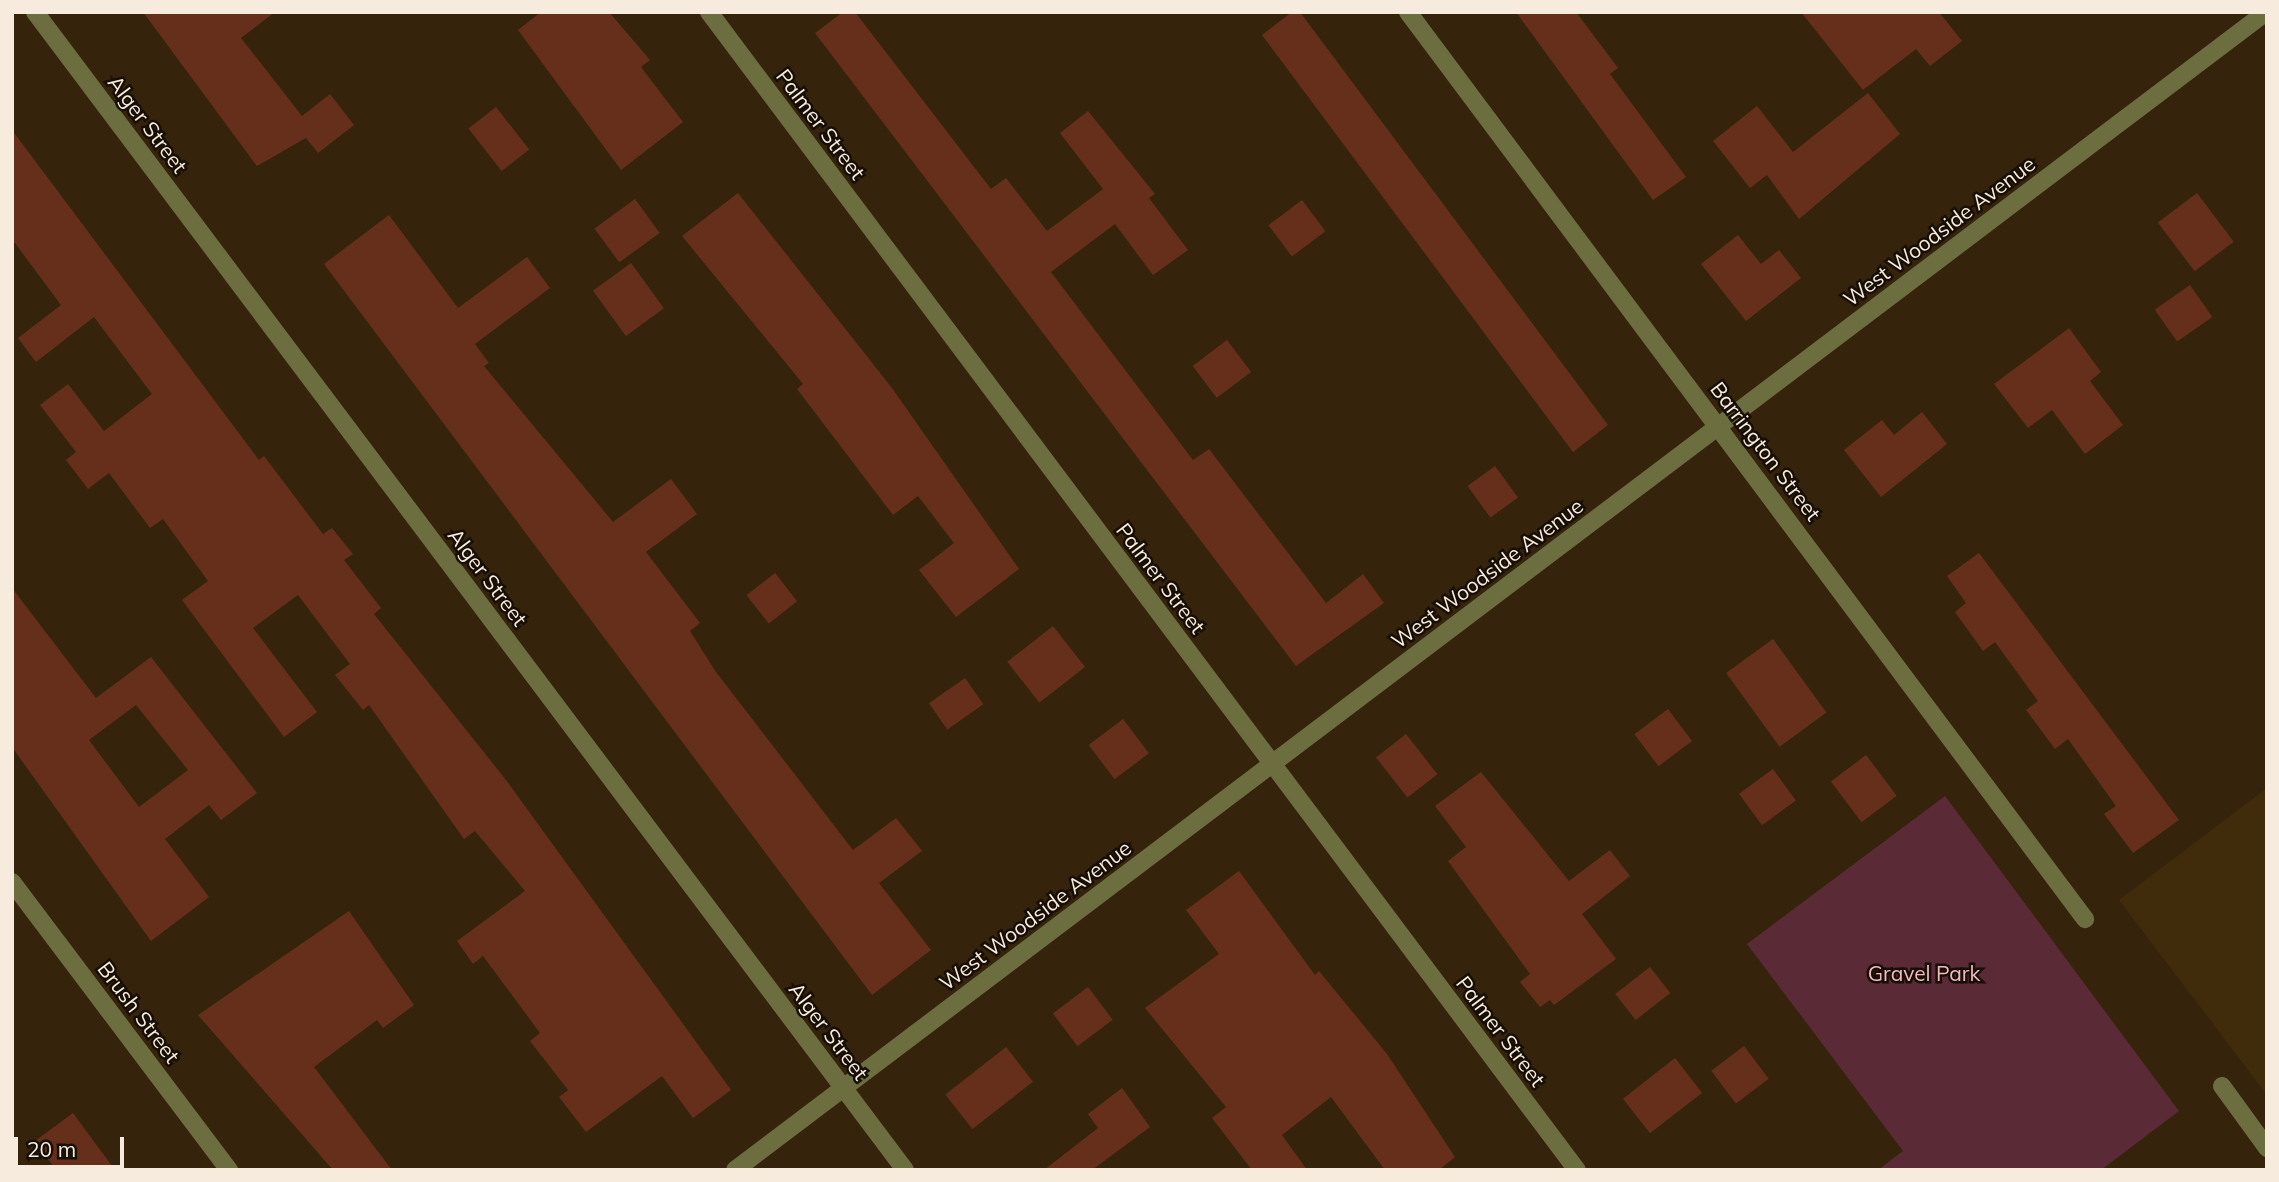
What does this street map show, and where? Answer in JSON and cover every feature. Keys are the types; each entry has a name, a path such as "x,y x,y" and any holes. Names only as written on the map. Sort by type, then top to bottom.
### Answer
{"street":[{"name":"Alger Street","path":"35,12 905,1170"},
{"name":"Palmer Street","path":"709,12 1577,1170"},
{"name":"Barrington Street","path":"1408,12 2085,919"},
{"name":"West Woodside Avenue","path":"735,1170 2266,12"},
{"name":"Brush Street","path":"12,881 229,1170"},
{"path":"2222,1086 2267,1148"}],"shaded area":[{"path":"2267,788 2267,1095 2119,900"}],"green space":[{"name":"Gravel Park","path":"1945,796 2179,1111 2101,1170 1878,1170 1903,1151 1747,944"}],"building":[{"path":"143,12 275,12 241,38 302,116 330,94 354,125 318,153 306,138 257,166"},
{"path":"541,12 609,12 650,60 641,67 683,122 621,170 518,30"},
{"path":"843,12 855,12 991,189 1006,178 1047,231 1103,189 1060,133 1088,111 1155,194 1149,198 1188,250 1153,275 1115,224 1051,272 1193,460 1209,449 1326,603 1363,574 1384,603 1296,666 815,33"},
{"path":"1292,12 1300,12 1608,425 1573,452 1262,35"},
{"path":"1516,12 1576,12 1618,68 1610,74 1686,177 1653,200"},
{"path":"1801,12 1939,12 1962,41 1930,66 1916,49 1863,90"},
{"path":"1868,93 1900,134 1799,219 1767,175 1750,188 1713,141 1757,106 1793,152"},
{"path":"496,107 529,150 502,171 468,129"},
{"path":"12,130 259,460 264,456 323,534 332,528 353,554 344,560 381,608 374,614 506,780 731,1090 693,1118 662,1076 586,1132 559,1097 568,1090 530,1041 540,1033 483,956 473,964 457,941 525,891 475,831 464,839 369,705 363,710 335,675 350,664 298,595 253,628 317,712 284,737 182,600 208,581 163,519 150,528 109,473 88,489 66,460 76,452 40,405 68,384 104,431 152,394 94,317 36,362 18,338 61,305 12,239"},
{"path":"738,193 892,388 1019,569 956,617 919,570 954,543 918,496 893,515 797,389 803,384 682,236"},
{"path":"2197,193 2234,242 2195,271 2158,222"},
{"path":"635,199 660,233 619,262 595,228"},
{"path":"1302,200 1325,231 1292,256 1268,225"},
{"path":"389,215 458,308 527,257 550,288 475,344 489,363 484,366 613,522 671,479 697,514 646,552 700,623 690,631 716,672 853,850 896,818 922,851 879,883 931,950 872,995 324,264"},
{"path":"1738,235 1761,264 1779,250 1801,278 1746,321 1701,264"},
{"path":"631,263 664,308 626,336 593,291"},
{"path":"2190,285 2212,317 2177,342 2155,310"},
{"path":"2069,328 2101,372 2090,381 2123,425 2085,454 2052,410 2028,428 1994,384"},
{"path":"1227,340 1251,372 1217,398 1193,366"},
{"path":"1922,412 1947,444 1881,497 1844,450 1882,420 1894,435"},
{"path":"1495,466 1518,498 1490,518 1467,486"},
{"path":"1979,553 2179,820 2133,853 2104,814 2116,806 2068,739 2055,749 2026,710 2038,701 1995,642 1983,651 1955,612 1966,603 1947,576"},
{"path":"775,573 797,601 769,624 747,595"},
{"path":"12,588 96,698 151,657 257,793 221,820 209,805 165,839 209,897 151,941 12,747","holes":["136,705 188,770 139,807 89,740"]},
{"path":"1053,626 1085,667 1039,703 1007,662"},
{"path":"1773,639 1826,713 1780,747 1726,673"},
{"path":"965,678 983,704 947,729 929,703"},
{"path":"1668,709 1692,741 1659,766 1634,734"},
{"path":"1123,719 1149,753 1115,779 1089,745"},
{"path":"1406,734 1437,774 1407,798 1376,757"},
{"path":"1866,755 1897,796 1862,822 1831,781"},
{"path":"1773,769 1796,801 1762,825 1739,794"},
{"path":"1481,772 1569,881 1610,850 1630,876 1582,914 1616,959 1554,1005 1550,1000 1540,1007 1520,982 1530,974 1448,861 1466,847 1435,806"},
{"path":"1239,871 1315,975 1319,971 1387,1054 1455,1157 1439,1170 1385,1170 1331,1097 1282,1135 1307,1170 1252,1170 1212,1118 1226,1107 1145,1008 1219,954 1186,910"},
{"path":"349,911 414,1005 383,1028 377,1020 314,1067 392,1170 333,1170 198,1015"},
{"path":"1650,967 1670,993 1636,1020 1615,994"},
{"path":"1088,987 1113,1020 1078,1046 1053,1013"},
{"path":"1744,1046 1769,1079 1736,1103 1711,1071"},
{"path":"1006,1047 1033,1082 972,1129 945,1094"},
{"path":"1675,1058 1702,1093 1650,1133 1623,1099"},
{"path":"1122,1088 1150,1127 1092,1170 1044,1170 1098,1128 1088,1114"},
{"path":"73,1113 115,1170 56,1170 35,1141"}]}
